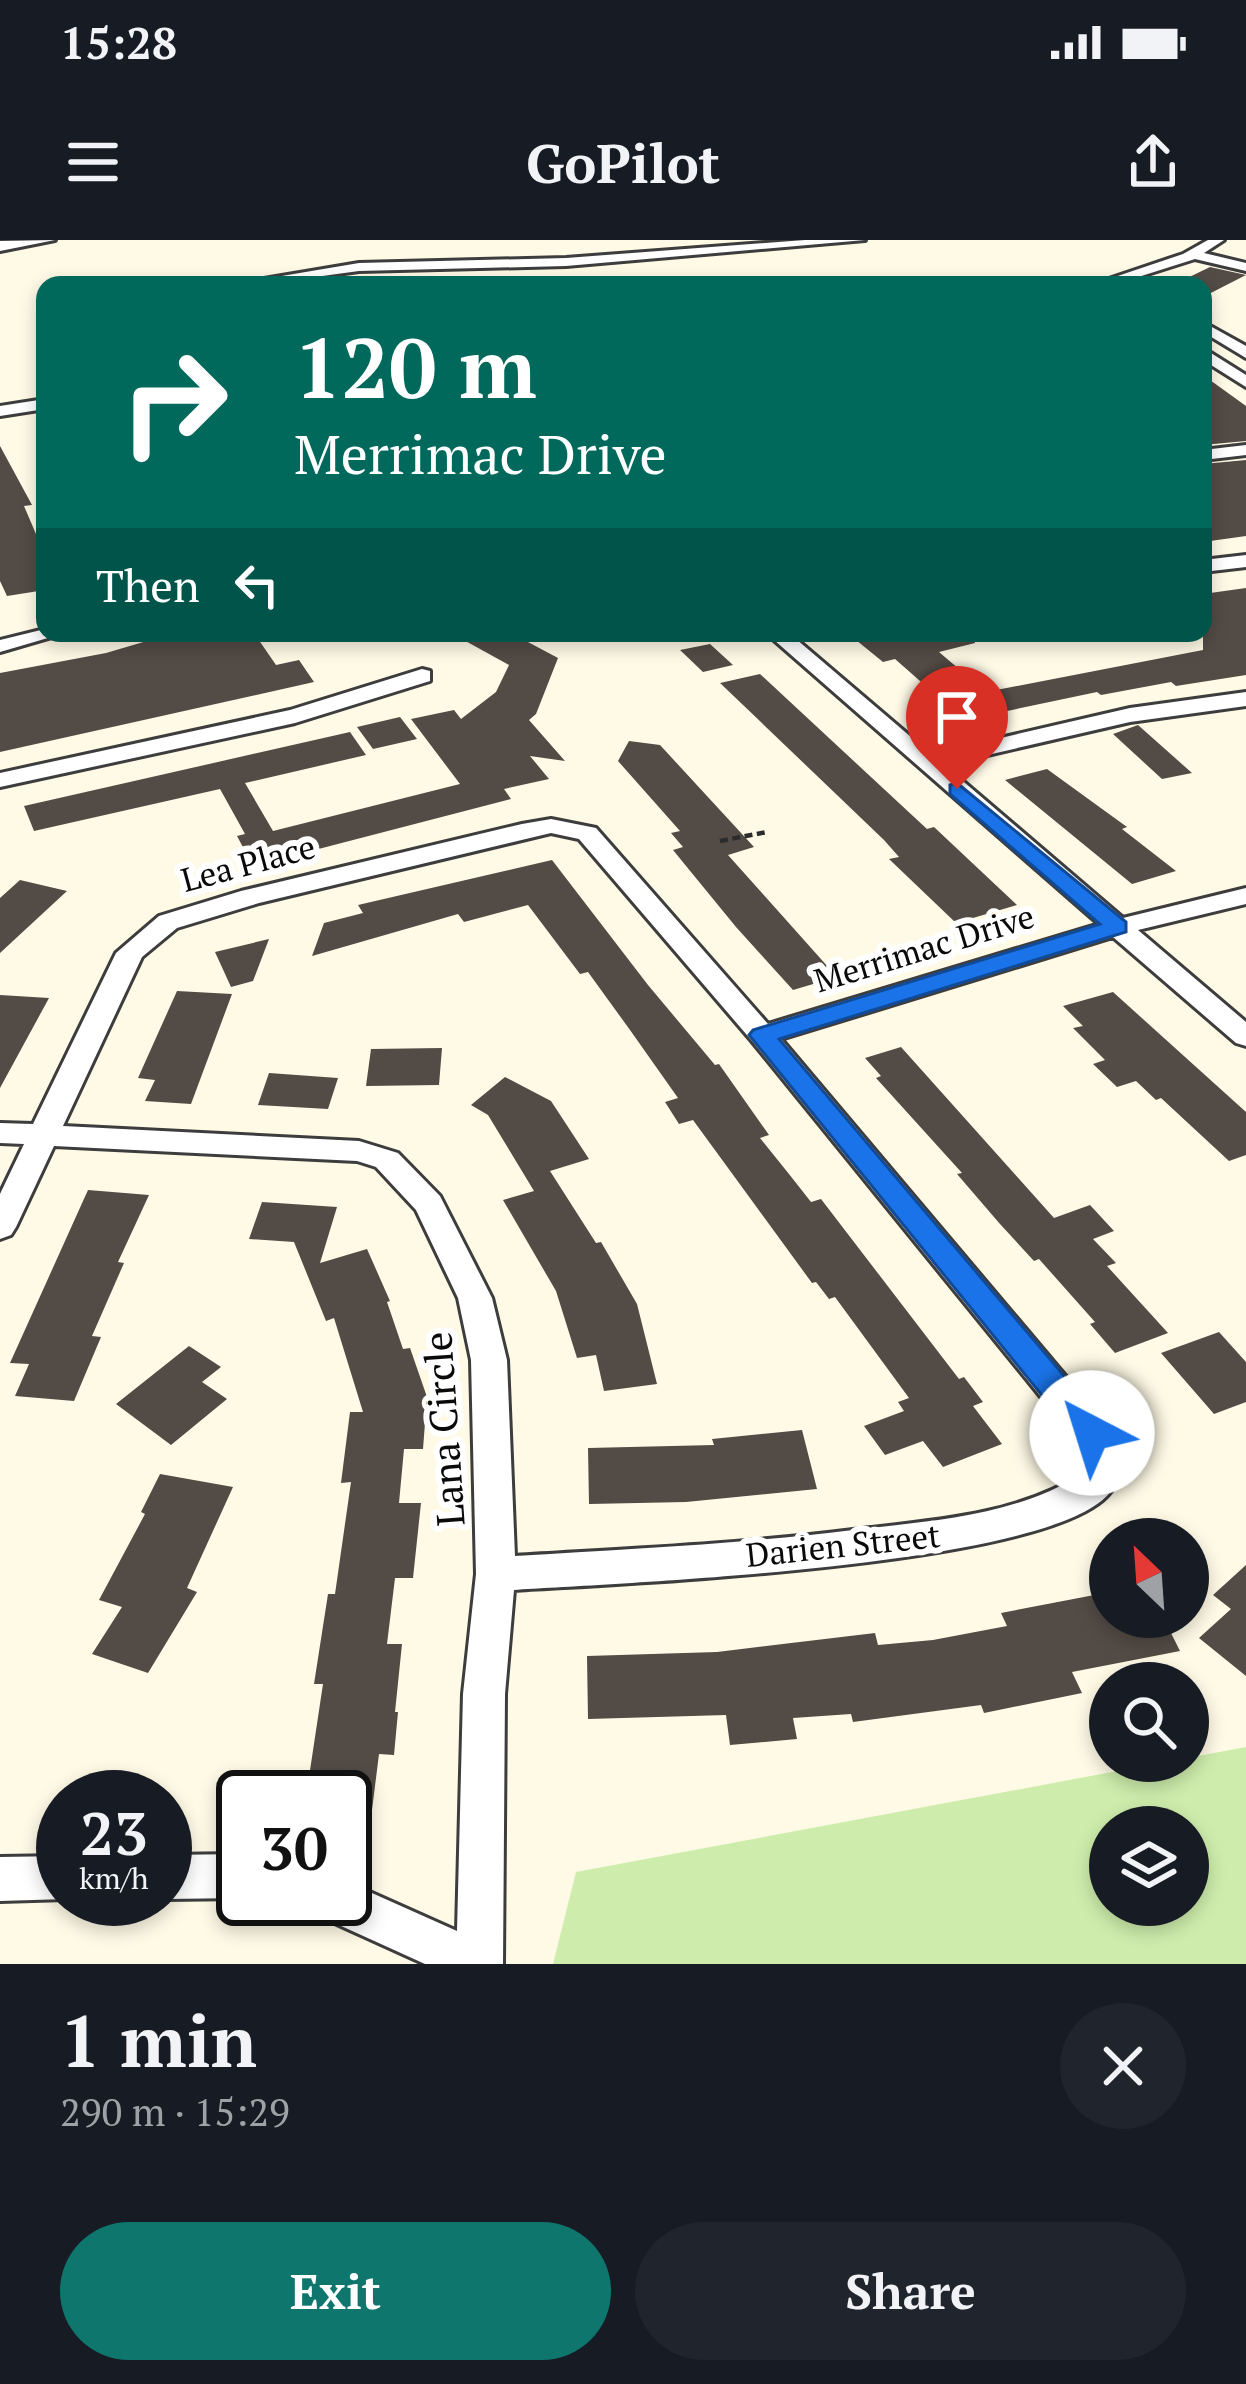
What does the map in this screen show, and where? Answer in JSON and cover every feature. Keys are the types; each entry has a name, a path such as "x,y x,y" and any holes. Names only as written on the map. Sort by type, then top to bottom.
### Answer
{"street":[{"path":"0,246 47,240"},
{"path":"688,240 700,252"},
{"path":"291,276 345,268 858,240"},
{"path":"1144,276 1217,240"},
{"path":"450,276 464,246"},
{"path":"1192,254 1246,267"},
{"path":"1212,332 1246,353"},
{"path":"1212,362 1246,382"},
{"path":"0,411 36,405"},
{"path":"1212,453 1246,450"},
{"path":"1212,565 1246,561"},
{"path":"0,646 36,637"},
{"path":"786,642 1246,1037"},
{"path":"0,780 295,716 422,676"},
{"path":"925,762 1130,715 1246,699"},
{"name":"Darien Street","path":"496,1574 913,1544 1052,1511 1099,1482 1103,1464 1092,1433 762,1035 587,833 551,826"},
{"name":"Lea Place","path":"0,1227 130,953 151,933 168,922 250,897 551,826"},
{"name":"Merrimac Drive","path":"762,1035 1117,927 1246,896"},
{"name":"Lana Circle","path":"0,1133 358,1151 387,1160 430,1204 476,1298 489,1360 496,1574 484,1694 479,1964"},
{"path":"0,1879 36,1878"},
{"path":"372,1916 479,1964"}],"path":[{"path":"720,841 767,832"}],"green space":[{"path":"1246,1747 1246,1964 553,1964 576,1872 1089,1776 1089,1782 1209,1782 1209,1754"}],"building":[{"path":"1210,267 1246,275 1212,292 1212,276 1191,276"},
{"path":"1212,381 1246,406 1246,441 1212,444"},
{"path":"0,446 32,505 24,506 36,534 36,591 7,596 0,581"},
{"path":"1246,460 1246,536 1212,541 1212,463"},
{"path":"1246,588 1246,675 1097,692 955,722 953,710 895,659 883,662 858,642 975,642 939,652 986,692 1203,650 1203,642 1212,642 1212,593"},
{"path":"143,642 260,642 276,665 299,660 314,682 0,752 0,673"},
{"path":"467,642 528,642 558,658 536,714 529,720 565,761 530,756 549,779 504,789 511,799 253,866 237,836 245,834 220,789 34,831 24,806 350,732 366,755 245,783 273,831 460,784 411,719 454,710 461,719 496,692 509,665"},
{"path":"710,644 733,665 703,672 680,650"},
{"path":"760,674 927,829 934,827 1017,905 956,923 889,859 899,857 884,840 720,683"},
{"path":"400,717 417,739 373,749 357,727"},
{"path":"1138,725 1192,773 1162,779 1113,734"},
{"path":"629,741 660,745 754,847 728,855 837,977 793,990 736,927 673,850 683,847 671,833 680,831 618,761"},
{"path":"1047,769 1127,827 1122,829 1176,871 1132,884 1005,780"},
{"path":"552,860 648,985 715,1065 719,1064 769,1135 760,1138 811,1202 821,1199 959,1379 964,1377 983,1402 973,1406 1002,1444 943,1467 923,1441 885,1455 864,1426 904,1411 898,1402 909,1398 835,1297 829,1299 812,1283 693,1120 679,1124 665,1102 678,1098 588,972 580,974 528,905 464,922 458,914 312,956 324,923 363,913 358,905"},
{"path":"20,880 67,891 0,953 0,898"},
{"path":"269,939 253,981 231,987 215,952"},
{"path":"177,991 232,994 191,1104 145,1101 155,1080 138,1078"},
{"path":"1113,992 1246,1112 1246,1155 1229,1161 1161,1098 1156,1100 1136,1081 1117,1087 1093,1064 1105,1060 1073,1028 1083,1026 1063,1006"},
{"path":"0,995 49,998 0,1088"},
{"path":"901,1047 1054,1218 1090,1205 1114,1231 1093,1239 1116,1263 1107,1266 1168,1333 1115,1353 1090,1324 1095,1322 1039,1259 1034,1261 1000,1224 957,1174 962,1173 876,1078 881,1076 865,1058"},
{"path":"442,1048 439,1085 366,1086 371,1049"},
{"path":"269,1073 338,1078 328,1109 258,1105"},
{"path":"505,1077 551,1101 589,1159 550,1171 596,1243 601,1242 637,1304 657,1384 604,1391 596,1355 577,1358 556,1291 503,1200 534,1191 488,1115 471,1105"},
{"path":"88,1190 149,1195 118,1262 124,1263 92,1336 101,1337 74,1401 15,1396 29,1364 10,1363"},
{"path":"262,1202 337,1207 320,1263 367,1249 390,1301 403,1349 410,1348 427,1397 423,1449 404,1449 399,1503 421,1503 413,1578 395,1578 387,1644 402,1644 394,1755 379,1754 372,1810 372,1770 310,1770 323,1684 314,1684 328,1594 335,1594 351,1482 341,1483 350,1412 363,1412 334,1318 326,1321 294,1242 249,1239"},
{"path":"1219,1332 1246,1362 1246,1402 1214,1414 1161,1353"},
{"path":"189,1346 221,1367 202,1382 227,1399 171,1445 116,1404"},
{"path":"802,1430 817,1489 686,1502 589,1504 588,1448 714,1445 712,1439"},
{"path":"160,1474 233,1487 187,1588 197,1592 148,1673 92,1654 122,1607 99,1600 145,1514 141,1512"},
{"path":"1246,1565 1246,1676 1199,1638 1209,1638 1209,1629 1231,1609 1213,1595"},
{"path":"1089,1596 1089,1638 1174,1638 1180,1651 1123,1662 1089,1662 1089,1669 1072,1672 1082,1693 984,1713 981,1705 853,1722 851,1714 793,1718 797,1739 730,1745 726,1715 588,1719 587,1656 717,1652 875,1633 878,1645 933,1640 1007,1626 1001,1613"}],"route":[{"path":"957,789 1117,927 762,1035 1092,1433"}]}
